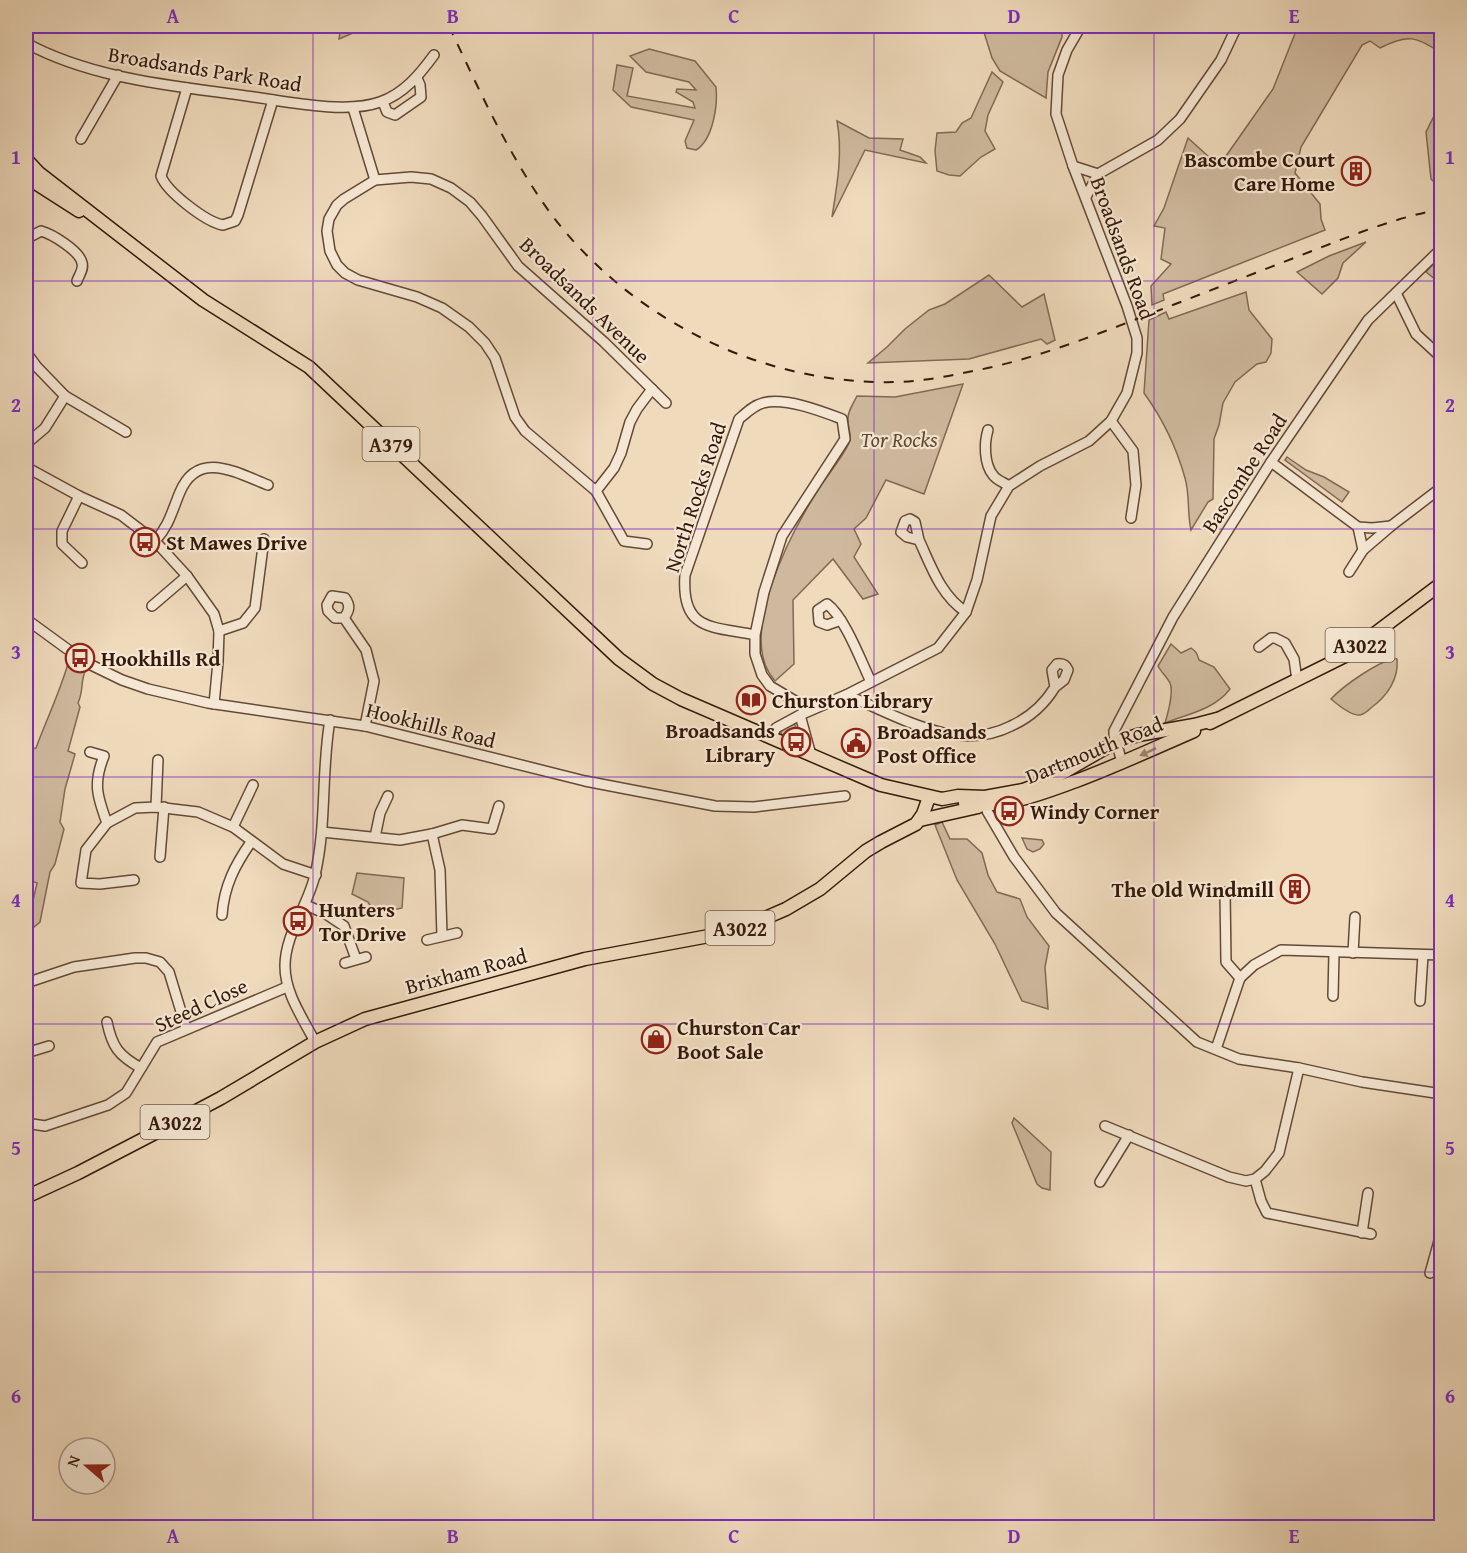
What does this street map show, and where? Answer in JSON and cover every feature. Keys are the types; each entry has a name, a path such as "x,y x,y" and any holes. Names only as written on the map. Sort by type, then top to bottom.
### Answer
{"main road":[{"name":"A379","path":"26,159 39,173 110,226 202,300 309,367 635,671 653,684 771,739 881,785 936,798"},
{"name":"A379","path":"26,177 69,206 110,226"},
{"name":"Dartmouth Road","path":"984,803 1028,798 1121,764 1217,719 1344,656 1442,583"},
{"name":"Dartmouth Road","path":"984,803 1052,779 1116,742 1138,735 1217,719"},
{"path":"920,820 936,798 984,803"},
{"name":"Brixham Road","path":"27,1197 221,1098 315,1042 365,1019 585,959 709,936 749,925 786,909 820,889 866,851 920,820 984,803"}],"street":[{"name":"Broadsands Road","path":"771,739 776,728 803,713 846,695 938,648 966,612 977,580 991,516 1010,486 1048,461 1089,441 1111,421 1127,393 1133,372 1137,338 1056,114 1058,75 1081,26"},
{"path":"1086,197 1098,174 1158,140 1180,119 1221,60 1237,26"},
{"name":"Broadsands Park Road","path":"26,43 51,57 118,75 187,88 353,108 383,102 417,78"},
{"path":"383,102 387,112 395,115 421,97 417,78 434,55"},
{"path":"81,139 118,75"},
{"path":"187,88 161,176 164,184 170,190 211,221 222,225 235,220 238,215 273,100"},
{"path":"353,108 375,180"},
{"path":"1073,166 1098,174"},
{"name":"Broadsands Avenue","path":"647,544 624,541 596,491 525,430 514,417 495,358 470,327 442,308 417,297 358,280 345,273 337,265 328,242 329,219 344,199 375,180 394,177 431,179 460,194 482,216 518,266 604,342 666,403"},
{"path":"26,240 41,231 60,240 82,260 83,266 77,281"},
{"name":"Bascombe Road","path":"1116,742 1114,731 1173,617 1271,462 1368,320 1442,248"},
{"path":"1396,293 1416,334 1442,358"},
{"path":"26,352 65,396 126,432"},
{"name":"Broadsands Avenue","path":"596,491 614,468 630,422 652,389"},
{"path":"26,444 45,428 65,396"},
{"name":"North Rocks Road","path":"755,635 701,624 689,610 684,594 685,574 739,419 762,403 781,403 809,408 842,418 845,428 844,439 782,536 764,592 755,635 755,654 762,675 770,686 802,705 803,713"},
{"path":"1111,421 1132,451 1136,485 1131,518"},
{"path":"988,430 985,440 988,462 993,476 1010,486"},
{"path":"1271,462 1358,527 1391,526"},
{"path":"155,541 166,529 186,481 200,469 213,466 268,485"},
{"path":"26,467 79,496 121,515 155,541 187,576 214,614 219,631 214,704"},
{"path":"1349,572 1363,550 1442,487"},
{"path":"79,496 62,531 62,544 82,563"},
{"path":"1358,527 1363,550"},
{"path":"219,631 243,623 255,608 264,539"},
{"path":"919,540 938,583 955,605 966,612"},
{"path":"152,606 187,576"},
{"path":"344,618 366,650 374,681 365,726"},
{"path":"841,620 871,682"},
{"name":"Hookhills Road","path":"27,623 85,662 122,680 148,689 214,704 365,726 585,781 715,806 753,807 845,796"},
{"path":"1259,647 1271,638 1285,643 1294,659 1298,680"},
{"path":"846,695 932,731 966,737 1003,731 1021,722 1046,702 1055,687"},
{"path":"803,713 811,755"},
{"path":"315,1042 287,987 286,949 306,905 316,875 322,832 325,750 330,720"},
{"path":"1116,742 1121,764"},
{"path":"90,752 104,756 97,772 97,797 108,823"},
{"path":"158,760 160,857"},
{"path":"233,827 254,785"},
{"path":"375,837 380,813 388,796"},
{"path":"984,803 1014,856 1056,913 1197,1042 1239,1059 1442,1094"},
{"path":"322,832 400,840 462,825 475,825 492,833 499,806"},
{"path":"134,880 100,884 81,883 86,850 108,823 135,808 160,807 198,812 233,827 283,864 316,875"},
{"path":"432,834 440,870 442,936"},
{"path":"222,915 234,866 251,842"},
{"path":"1225,892 1226,962 1240,978"},
{"path":"211,902 223,905"},
{"path":"306,905 344,926 356,959"},
{"path":"1353,953 1355,917"},
{"path":"427,940 457,933"},
{"path":"1216,1049 1240,978 1254,965 1281,950 1442,955"},
{"path":"1333,996 1334,953"},
{"path":"1420,1002 1423,955"},
{"path":"345,963 366,957"},
{"path":"26,982 74,967 135,958 151,958 165,965 169,972 186,1028"},
{"name":"Steed Close","path":"26,1123 45,1126 108,1105 126,1093 158,1042 186,1028 287,987"},
{"path":"107,1022 117,1051 125,1060 141,1068"},
{"path":"26,1053 49,1046"},
{"path":"1105,1126 1229,1177 1246,1181 1256,1179 1279,1153 1299,1068"},
{"path":"1100,1182 1129,1136"},
{"path":"1256,1179 1261,1201 1267,1213 1367,1234 1368,1193"},
{"path":"1430,1273 1442,1230"},
{"path":"26,1266 26,1272"}],"green space":[{"path":"341,26 369,26 339,39"},
{"path":"982,26 1062,26 1062,37 1048,72 1046,98 1000,71 992,58"},
{"path":"1298,26 1441,26 1441,53 1425,43 1412,39 1398,40 1380,48 1370,41 1362,45 1301,147 1295,173 1320,204 1321,219 1325,230 1163,294 1164,300 1152,305 1151,286 1171,264 1161,259 1165,228 1154,226 1164,208 1188,138 1219,166 1273,89"},
{"path":"649,49 695,61 716,87 713,122 707,138 696,150 687,148 685,141 694,120 631,107 613,90 617,65 633,68 627,96 695,108 693,102 676,92 677,89 696,90 689,82 646,72 630,56"},
{"path":"992,72 1003,82 988,115 985,131 995,149 981,157 960,176 937,171 935,151 937,133 956,132 962,123 971,118"},
{"path":"1440,87 1442,183 1436,184 1431,179 1426,132 1440,104"},
{"path":"837,121 869,138 903,139 900,150 920,157 926,163 865,150 832,217 839,157"},
{"path":"1366,242 1343,263 1338,278 1322,294 1297,272 1329,256"},
{"path":"1441,255 1441,284 1426,272"},
{"path":"989,275 1022,307 1044,294 1055,340 1047,344 1041,339 969,359 868,363 929,310 945,304"},
{"path":"1246,292 1249,310 1272,339 1271,353 1266,362 1257,364 1235,382 1223,403 1214,439 1213,499 1208,502 1191,530 1187,484 1182,467 1163,423 1144,393 1149,320 1166,312 1169,319"},
{"name":"Tor Rocks","path":"963,384 924,494 886,480 866,518 854,529 861,544 854,557 878,594 863,599 833,559 793,600 794,664 775,681 764,662 761,638 764,612 772,584 782,557 807,508 848,445 850,438 848,414 857,396 895,397"},
{"path":"1287,457 1306,470 1324,477 1349,492 1342,502 1285,460"},
{"path":"1171,644 1181,653 1193,649 1199,660 1214,667 1230,689 1208,707 1165,723 1171,687 1158,666"},
{"path":"1394,658 1397,659 1397,666 1391,686 1383,698 1365,713 1353,714 1331,699 1360,676"},
{"path":"69,660 86,669 78,703 80,707 68,751 75,754 65,789 60,822 64,829 55,864 50,872 40,922 33,928 26,942 26,927 37,883 26,879 26,749 36,748"},
{"path":"794,723 802,742 781,734 781,729"},
{"path":"942,822 950,839 967,839 982,853 988,875 997,892 1020,899 1027,917 1049,946 1045,967 1048,1009 1022,1001 995,944 957,880 935,825"},
{"path":"1022,838 1042,840 1044,844 1033,852 1027,849"},
{"path":"357,873 404,878 402,908 375,914 368,902 352,894"},
{"path":"1014,1118 1051,1152 1050,1190 1037,1184 1012,1123"}],"railway":[{"path":"449,26 522,169 551,214 583,252 620,286 661,315 704,339 750,359 798,372 848,380 898,382 942,377 995,366 1101,333 1363,231 1410,216 1442,209"}],"place":[{"name":"Bascombe Court Care Home","path":"1356,171"},
{"name":"St Mawes Drive","path":"145,542"},
{"name":"Hookhills Rd","path":"80,658"},
{"name":"Churston Library","path":"751,700"},
{"name":"Broadsands Library","path":"796,742"},
{"name":"Broadsands Post Office","path":"856,743"},
{"name":"Windy Corner","path":"1009,811"},
{"name":"The Old Windmill","path":"1295,889"},
{"name":"Hunters Tor Drive","path":"298,921"},
{"name":"Churston Car Boot Sale","path":"656,1039"}]}
